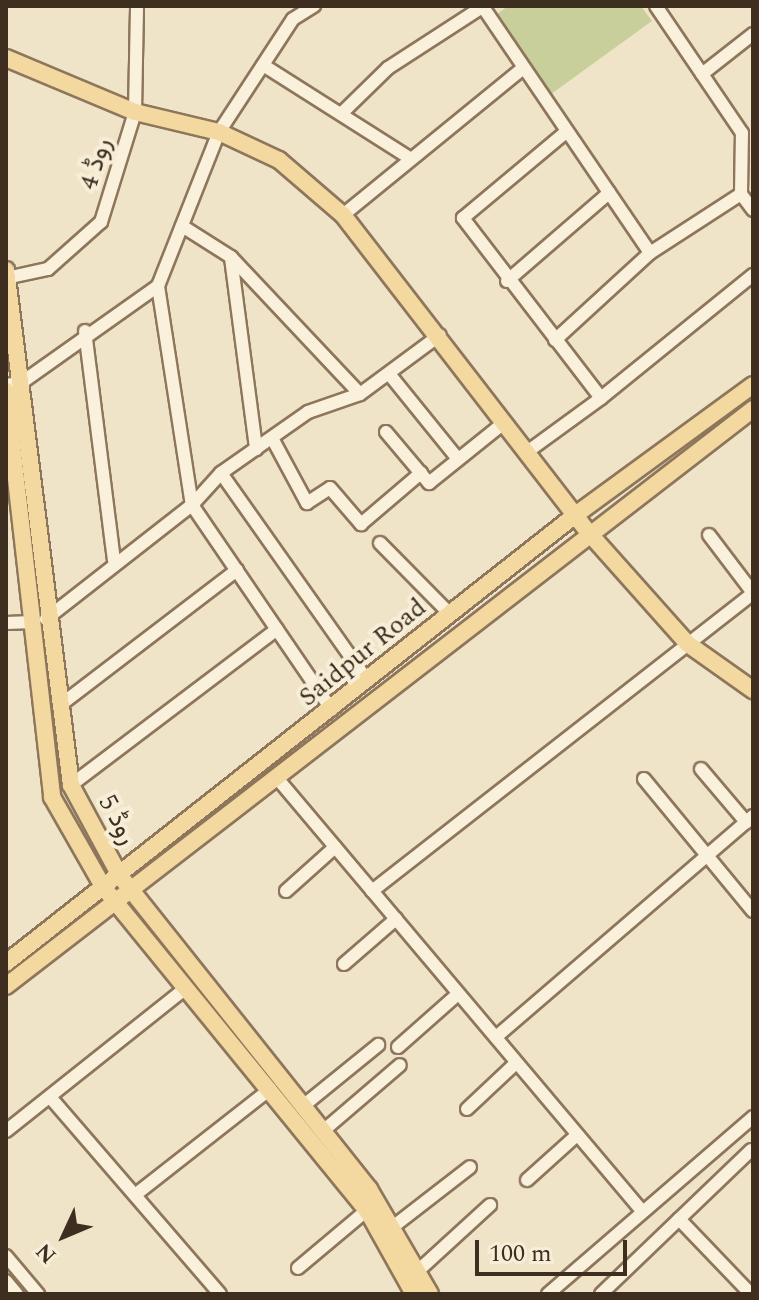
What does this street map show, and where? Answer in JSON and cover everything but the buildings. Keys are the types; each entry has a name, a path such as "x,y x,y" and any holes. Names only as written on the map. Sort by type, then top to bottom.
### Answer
{"main road":[{"path":"6,58 135,112 219,132 279,160 343,215 440,335 574,516 688,644 753,690"},
{"name":"روڈ 5","path":"7,275 11,386 9,454 59,706 71,785 120,876 323,1131 394,1226 420,1269 430,1294"},
{"name":"Saidpur Road","path":"6,963 332,710 574,516 753,385"},
{"name":"روڈ 5","path":"11,386 40,620 52,797 116,905 187,987 367,1210 414,1294"},
{"name":"Saidpur Road","path":"6,986 116,905 589,533 753,409"}],"street":[{"name":"روڈ 4","path":"7,275 48,269 101,222 135,112 137,6"},
{"path":"314,6 293,19 219,132 158,286 192,505 332,710"},
{"path":"656,6 742,133 741,194 753,210"},
{"path":"343,112 388,68 484,7 522,69 650,253"},
{"path":"702,74 753,34"},
{"path":"263,65 343,112 411,159"},
{"path":"343,215 522,69"},
{"path":"742,133 753,125"},
{"path":"566,132 463,218 507,281 601,398"},
{"path":"507,281 609,193"},
{"path":"555,340 650,253 741,194"},
{"path":"182,226 231,257 360,394"},
{"path":"231,257 256,449"},
{"path":"527,452 601,398 753,275"},
{"path":"11,386 85,331 158,286"},
{"path":"85,331 114,560"},
{"path":"6,623 40,620 114,560 192,505 221,473 308,412 360,394 390,375 440,335"},
{"path":"390,375 458,459"},
{"path":"386,432 429,483 505,422"},
{"path":"272,438 307,503 330,488 361,524 421,473"},
{"path":"221,473 367,680"},
{"path":"372,891 753,593 709,535"},
{"path":"380,543 450,614"},
{"path":"59,706 237,570"},
{"path":"71,785 277,629"},
{"path":"496,1037 749,819 701,769"},
{"path":"277,778 642,1211"},
{"path":"644,779 753,911"},
{"path":"286,891 335,847"},
{"path":"344,964 396,919"},
{"path":"6,1131 187,987"},
{"path":"398,1047 458,994"},
{"path":"303,1106 378,1045"},
{"path":"467,1109 516,1063"},
{"path":"323,1131 400,1065"},
{"path":"135,1195 270,1089"},
{"path":"50,1097 220,1294"},
{"path":"548,1294 753,1117"},
{"path":"527,1180 577,1135"},
{"path":"601,1294 751,1150"},
{"path":"394,1226 470,1167"},
{"path":"420,1269 490,1205"},
{"path":"298,1268 367,1210"},
{"path":"679,1219 751,1294"},
{"path":"6,1256 26,1292"},
{"path":"6,1281 26,1292"}],"green space":[{"path":"508,6 641,6 652,21 547,97 493,17"}]}
